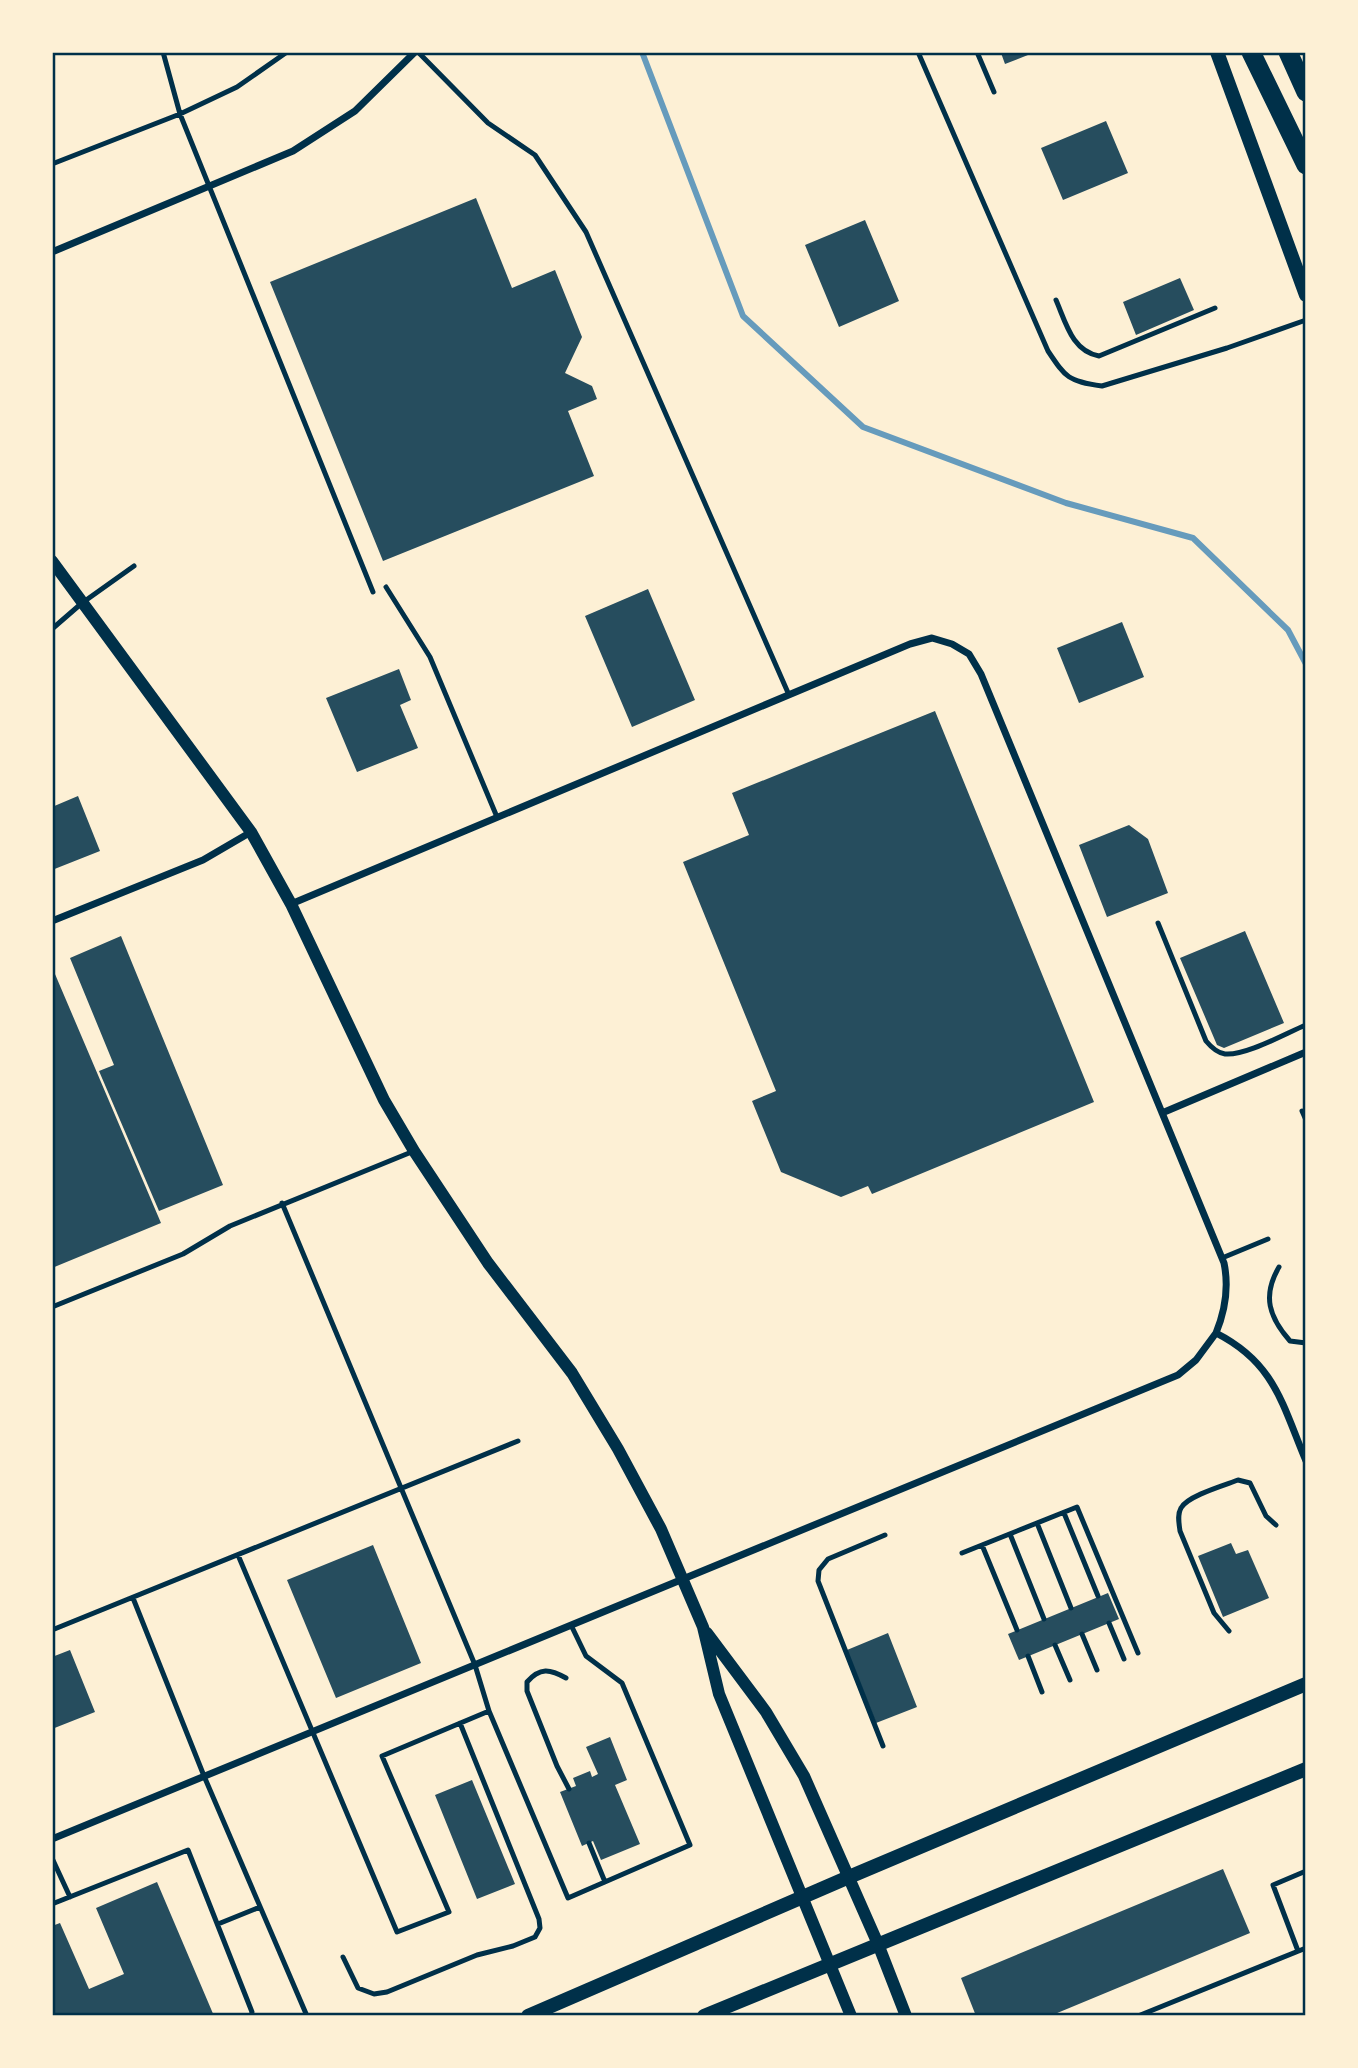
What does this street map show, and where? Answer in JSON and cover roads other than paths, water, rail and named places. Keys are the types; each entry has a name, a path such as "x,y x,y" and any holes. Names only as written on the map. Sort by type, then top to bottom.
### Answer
{"highway":[{"path":"1251,52 1306,164"},
{"path":"1288,52 1306,92"}],"main road":[{"path":"1217,52 1306,295"},
{"path":"528,2015 1306,1684"},
{"path":"704,2015 1306,1769"}],"street":[{"path":"52,252 293,151 355,111 417,52"},
{"path":"52,561 251,832 291,904 384,1100 414,1151 488,1263 572,1373 643,1494 661,1529 702,1627 719,1694 851,2015"},
{"path":"52,1839 1178,1375 1196,1360 1216,1333 1223,1318 1227,1278 1222,1258 981,674 969,654 951,645 932,638 910,644 291,904"},
{"path":"52,921 204,860 251,832"},
{"path":"1162,1113 1306,1052"},
{"path":"1216,1333 1239,1345 1271,1380 1306,1461"},
{"path":"702,1627 766,1712 798,1766 849,1877 906,2015"}],"lane":[{"path":"163,52 180,114 373,592"},
{"path":"52,164 180,114 237,87 287,52"},
{"path":"417,52 488,123 535,155 586,232 789,695"},
{"path":"918,52 1048,351 1064,375 1081,383 1102,386 1177,364 1306,320"},
{"path":"977,52 993,92"},
{"path":"1056,300 1078,346 1087,354 1099,356 1215,308"},
{"path":"52,629 82,603 134,566"},
{"path":"386,587 430,657 497,817"},
{"path":"1158,923 1206,1041 1213,1049 1224,1054 1242,1052 1306,1025"},
{"path":"1302,1111 1306,1120"},
{"path":"52,1307 183,1254 230,1226 282,1203 414,1151"},
{"path":"282,1203 475,1665 489,1711 568,1898 690,1845 622,1683 586,1656 572,1625"},
{"path":"1222,1258 1268,1239"},
{"path":"1279,1267 1270,1282 1268,1296 1273,1316 1290,1341 1306,1343"},
{"path":"52,1630 518,1441"},
{"path":"1229,1631 1214,1613 1180,1531 1178,1518 1181,1508 1187,1501 1243,1480 1250,1483 1256,1491 1266,1516 1276,1525"},
{"path":"962,1553 1077,1507 1138,1653"},
{"path":"1063,1513 1098,1596"},
{"path":"1037,1523 1071,1608"},
{"path":"1010,1534 1044,1619"},
{"path":"883,1746 818,1581 819,1570 828,1559 885,1535"},
{"path":"982,1545 1017,1630"},
{"path":"238,1555 397,1932 449,1912 382,1756 489,1711"},
{"path":"132,1598 204,1776 307,2015"},
{"path":"1109,1623 1124,1659"},
{"path":"1082,1634 1097,1670"},
{"path":"1055,1645 1070,1680"},
{"path":"1028,1656 1042,1692"},
{"path":"566,1678 545,1669 534,1673 527,1682 527,1690 569,1789"},
{"path":"343,1957 358,1988 374,1994 387,1992 477,1955 513,1946 535,1937 540,1928 539,1919 460,1723"},
{"path":"589,1843 605,1882"},
{"path":"52,1904 188,1850 251,2015"},
{"path":"52,1858 70,1897"},
{"path":"1298,1951 1273,1885 1306,1871"},
{"path":"218,1924 260,1907"},
{"path":"1138,2015 1306,1948"}],"waterway":[{"path":"642,52 743,316 863,427 1066,503 1193,538 1288,630 1306,664"}]}
